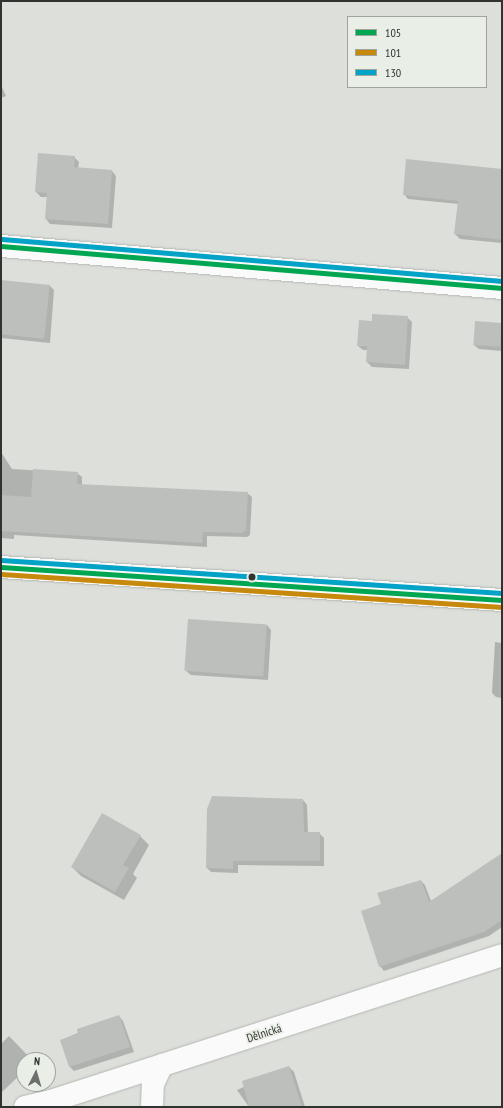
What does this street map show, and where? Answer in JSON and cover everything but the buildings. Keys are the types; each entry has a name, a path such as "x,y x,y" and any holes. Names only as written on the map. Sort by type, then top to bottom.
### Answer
{"street":[{"path":"1,246 502,288"},
{"path":"1,567 502,600"},
{"name":"Dělnická","path":"24,1107 50,1101 502,955"},
{"path":"152,1107 153,1084 162,1064"}],"transit line":[{"name":"130","path":"2,239 502,281"},
{"name":"105","path":"1,246 502,288"},
{"name":"130","path":"1,560 502,593"},
{"name":"105","path":"1,567 502,600"},
{"name":"101","path":"1,574 502,607"}]}
